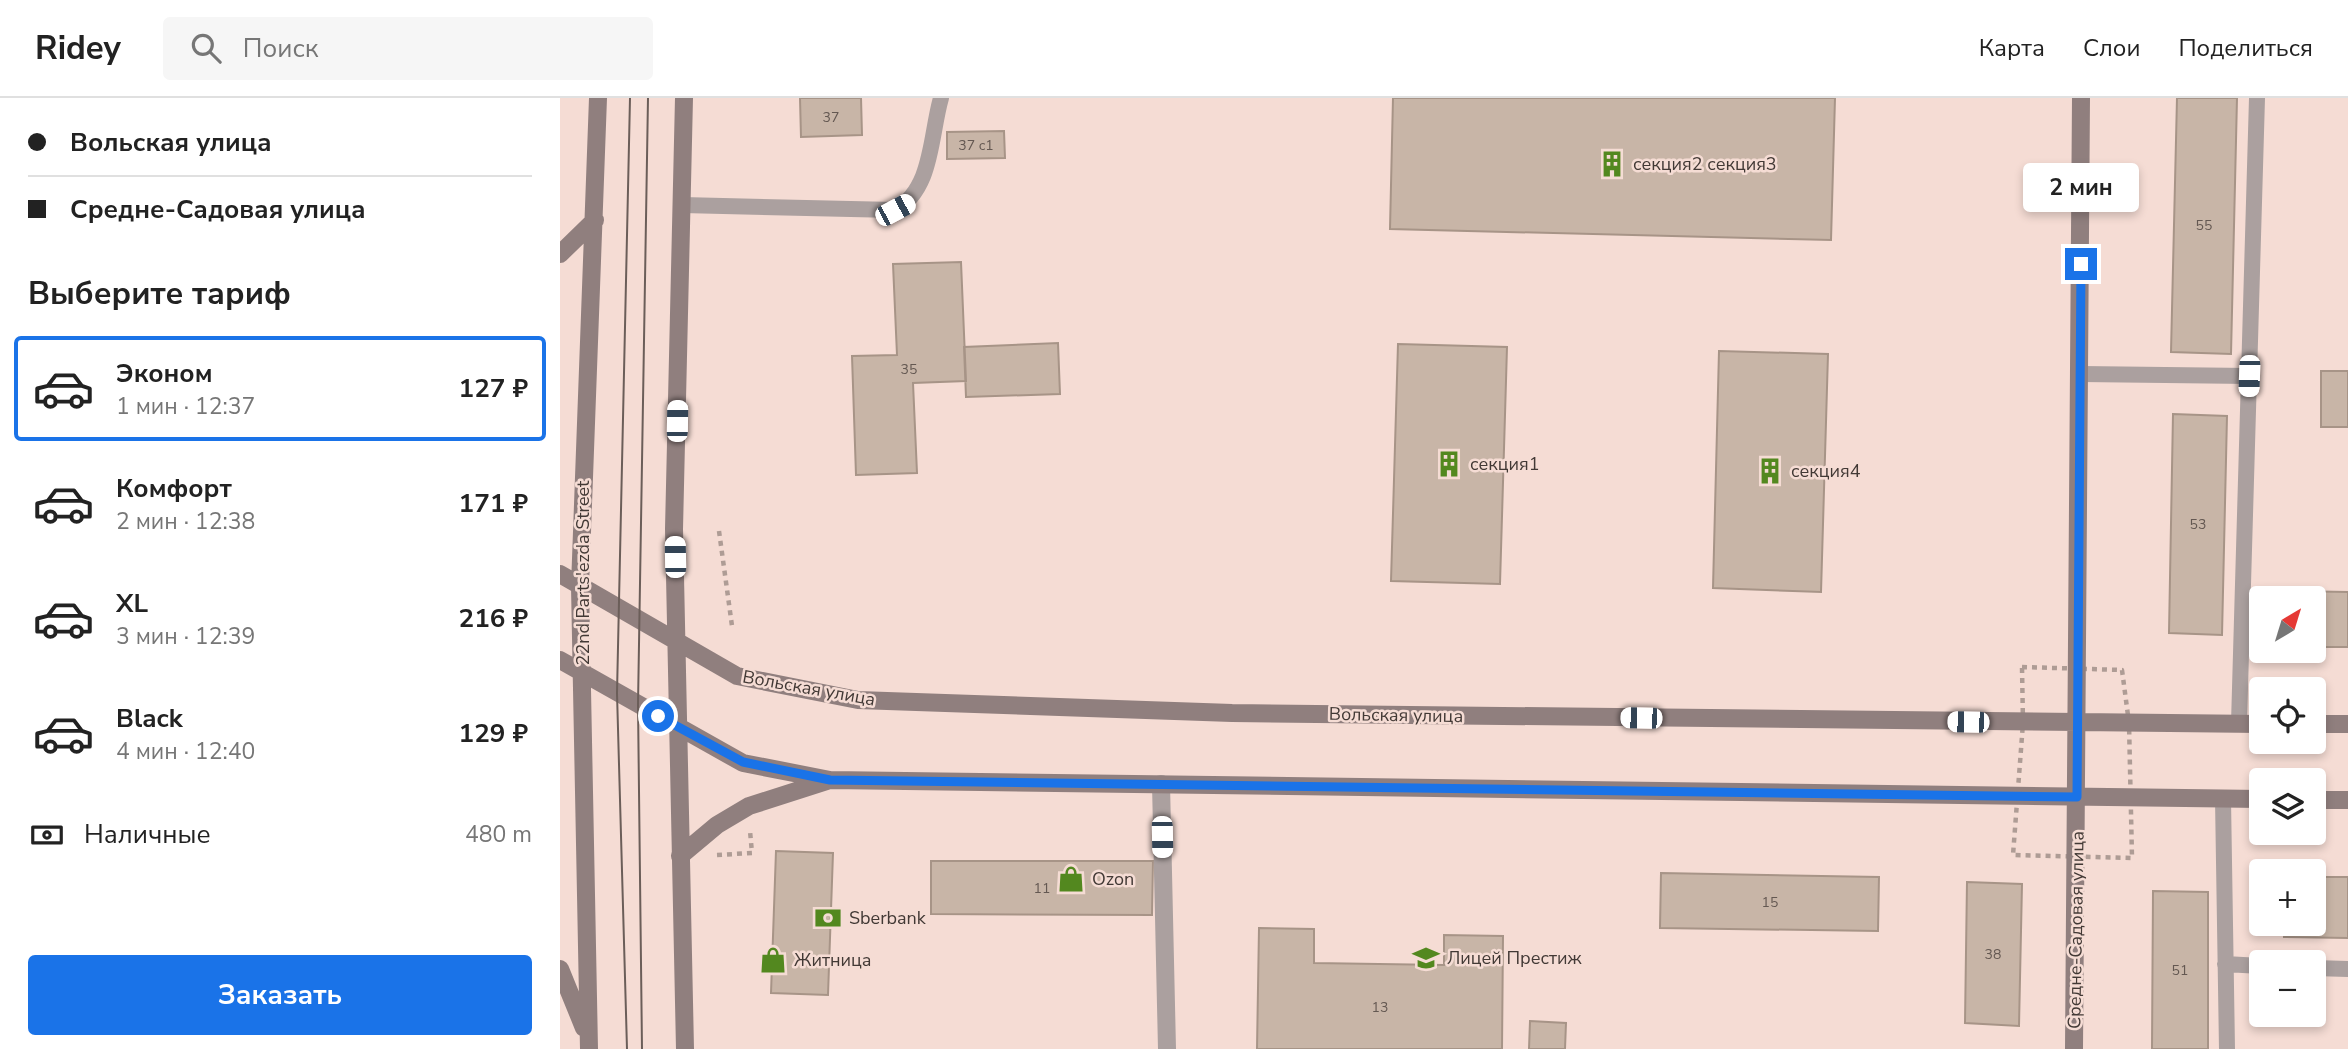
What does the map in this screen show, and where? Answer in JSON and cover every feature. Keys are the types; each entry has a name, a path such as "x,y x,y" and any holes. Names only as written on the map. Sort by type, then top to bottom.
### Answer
{"main road":[{"name":"22nd Parts'ezda Street","path":"589,1043 580,586 598,98"},
{"path":"684,98 674,529 685,1049"},
{"name":"Средне-Садовая улица","path":"2074,1049 2081,98"},
{"path":"560,254 595,220"},
{"name":"Вольская улица","path":"560,574 737,676 858,700 1232,713 2249,723"},
{"path":"560,660 743,762 830,780 2249,799"},
{"path":"2326,724 2348,724"},
{"path":"680,856 717,825 749,806 830,780"},
{"path":"2326,800 2348,800"},
{"path":"560,970 589,1043"}],"street":[{"path":"1161,785 1167,1049"}],"lane":[{"path":"682,205 895,210 909,202 920,187 941,98"},
{"path":"2239,723 2257,98"},
{"path":"2081,374 2249,376"},
{"path":"2223,799 2227,1049"},
{"path":"2225,964 2249,965"},
{"path":"2326,968 2348,969"}],"path":[{"path":"719,531 732,626"}],"building":[{"path":"800,98 861,98 862,135 801,137"},
{"name":"секция2 секция3","path":"1393,98 1835,98 1831,240 1390,229"},
{"path":"2177,98 2237,98 2231,354 2171,352"},
{"path":"1004,131 1005,158 947,159 947,132"},
{"path":"961,262 966,381 913,383 917,473 856,475 852,356 897,355 893,264"},
{"path":"1058,343 1060,394 966,397 964,347"},
{"name":"секция1","path":"1398,344 1507,347 1500,584 1391,581"},
{"name":"секция4","path":"1719,351 1828,354 1821,592 1713,588"},
{"path":"2321,371 2348,371 2348,427 2321,427"},
{"path":"2173,414 2227,416 2222,635 2169,633"},
{"path":"2326,592 2348,592 2348,647 2326,647"},
{"path":"776,851 833,853 828,995 771,993"},
{"path":"931,861 1153,861 1152,915 931,914"},
{"path":"1661,873 1879,877 1878,931 1660,928"},
{"path":"2326,877 2348,877 2348,938 2284,937 2326,936"},
{"path":"1967,882 2022,884 2019,1026 1965,1023"},
{"path":"2153,891 2208,892 2208,1049 2152,1049"},
{"path":"1259,928 1314,929 1314,963 1444,965 1444,935 1503,936 1502,1049 1257,1049"},
{"path":"1530,1021 1566,1023 1565,1049 1529,1049"}],"tram line":[{"path":"627,1049 617,693 630,98"},
{"path":"642,1049 638,705 648,98"}],"place":[{"name":"секция2 секция3","path":"1612,164"},
{"name":"секция1","path":"1449,464"},
{"name":"секция4","path":"1770,471"},
{"name":"Ozon","path":"1071,879"},
{"name":"Sberbank","path":"828,918"},
{"name":"Лицей Престиж","path":"1426,958"},
{"name":"Житница","path":"773,960"}],"route":[{"path":"658,716 743,762 830,780 2077,797 2081,264"}]}
